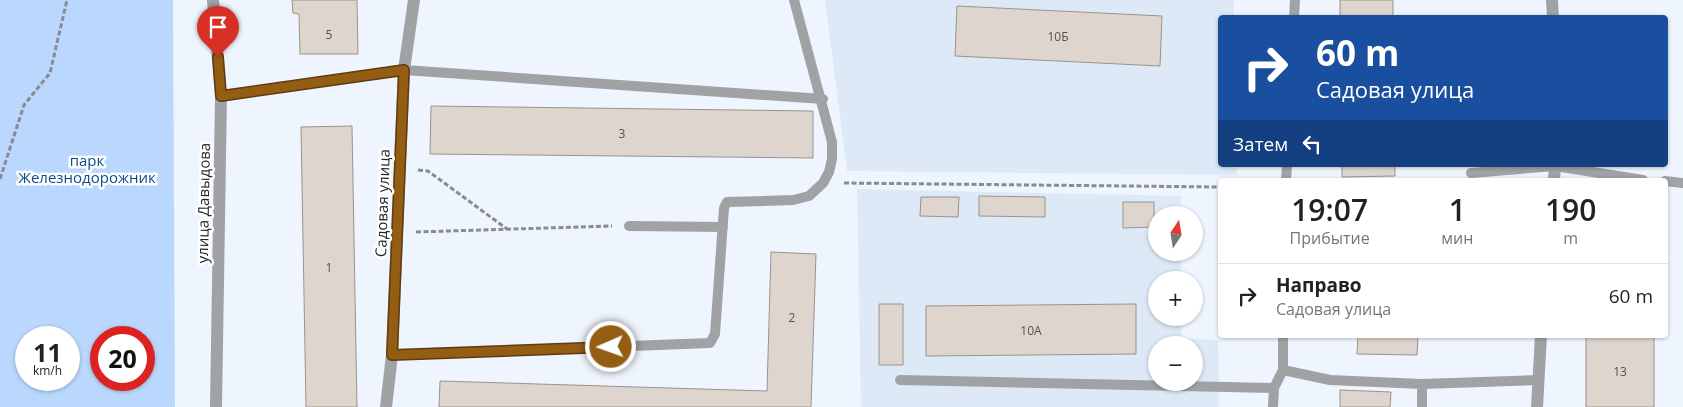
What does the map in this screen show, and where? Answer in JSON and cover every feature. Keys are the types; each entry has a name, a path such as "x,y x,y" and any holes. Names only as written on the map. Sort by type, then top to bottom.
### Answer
{"street":[{"name":"улица Давыдова","path":"213,0 221,96 216,407"},
{"name":"Садовая улица","path":"386,407 392,355 404,70 414,0"},
{"path":"1552,0 1553,15"},
{"path":"1537,407 1541,338"}],"lane":[{"path":"392,355 710,343 716,334 724,208 727,202 793,200 809,196 823,183 832,160 832,142 823,99 794,0"},
{"path":"1294,15 1295,0"},
{"path":"221,96 404,70 823,99"},
{"path":"1471,173 1534,167"},
{"path":"1567,167 1631,178"},
{"path":"1668,181 1683,182"},
{"path":"629,226 723,227"},
{"path":"1273,407 1274,388 1283,370 1283,338"},
{"path":"1283,370 1330,380 1422,384 1537,380"},
{"path":"900,380 1274,388"},
{"path":"1422,384 1422,407"}],"path":[{"path":"0,179 24,105 50,73 67,0"},
{"path":"400,168 428,171 508,229"},
{"path":"823,183 1218,188"},
{"path":"397,232 629,226"}],"shaded area":[{"path":"825,0 1234,0 1234,15 1218,15 1218,167 1236,167 1237,175 847,171"},
{"path":"857,189 1181,196 1181,206 1148,206 1148,261 1181,261 1181,271 1148,271 1148,326 1181,326 1182,336 1148,336 1148,391 1203,391 1203,339 1218,340 1219,407 861,407"}],"green space":[{"name":"парк Железнодорожник","path":"0,0 173,0 175,407 0,407"}],"building":[{"path":"292,0 357,0 358,54 300,54 299,14 293,13"},
{"path":"1340,0 1393,0 1393,15 1340,15"},
{"path":"957,6 1162,16 1160,66 955,56"},
{"path":"431,106 813,111 813,158 430,154"},
{"path":"352,126 357,407 306,407 301,127"},
{"path":"1342,167 1395,167 1395,176 1342,177"},
{"path":"979,196 1045,197 1045,217 979,216"},
{"path":"921,197 959,197 958,217 920,216"},
{"path":"1123,202 1154,202 1154,206 1148,206 1148,227 1123,228"},
{"path":"771,252 816,254 811,407 439,407 440,381 767,391"},
{"path":"879,304 903,304 903,365 879,365"},
{"path":"1136,304 1136,354 926,356 926,306"},
{"path":"1358,338 1418,338 1417,355 1357,354"},
{"path":"1586,338 1654,338 1654,407 1586,407"},
{"path":"1340,390 1391,392 1390,407 1340,407"}],"route":[{"path":"218,57 221,96 373,72 404,70 392,355 611,347"}]}
